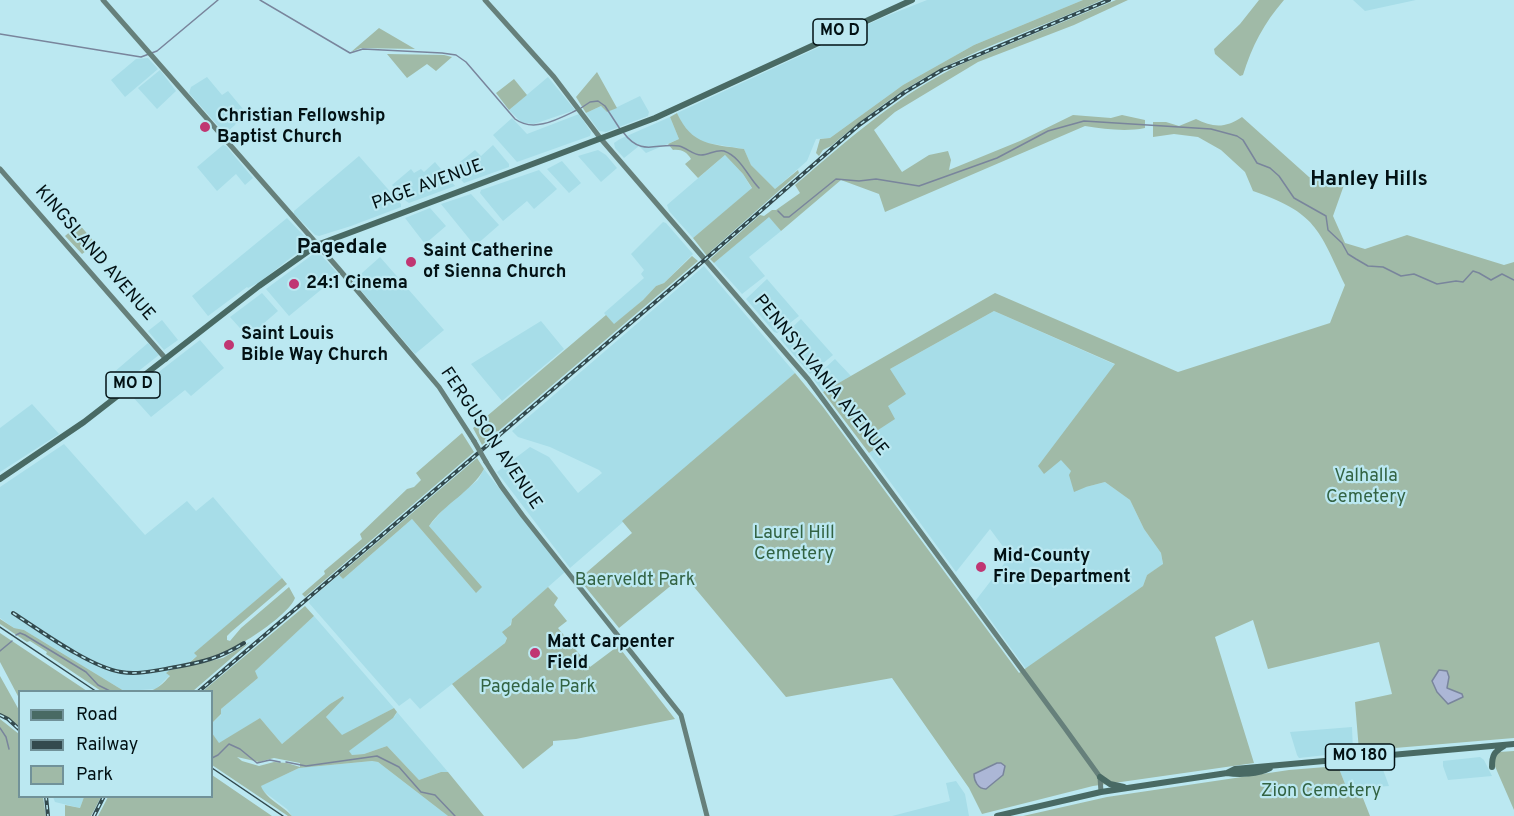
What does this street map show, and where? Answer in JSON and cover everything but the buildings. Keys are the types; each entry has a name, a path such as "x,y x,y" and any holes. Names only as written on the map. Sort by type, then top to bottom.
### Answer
{"main road":[{"name":"PAGE AVENUE","path":"0,479 66,435 259,286 317,245 655,118 912,0"},
{"name":"MO 180","path":"997,816 1101,792 1227,773 1243,774 1264,771 1272,767 1514,744"},
{"path":"1492,767 1493,755 1505,745"},
{"path":"1100,777 1110,784 1128,788"}],"street":[{"name":"FERGUSON AVENUE","path":"104,0 439,387 498,482 523,516 679,712 708,816"},
{"name":"PENNSYLVANIA AVENUE","path":"485,0 554,77 601,139 836,415 1100,777"},
{"name":"KINGSLAND AVENUE","path":"0,169 166,359"},
{"path":"1100,777 1101,792"}],"shaded area":[{"path":"927,0 1083,0 974,45 903,85 830,138 816,139 807,161 775,189 751,165 744,149 701,142 684,128 677,113 884,17"},
{"path":"1353,0 1416,0 1365,11"},
{"path":"148,58 158,69 125,97 111,80 136,59"},
{"path":"160,70 176,91 157,109 138,88"},
{"path":"207,77 222,95 228,91 243,109 235,125 227,132 220,128 189,93 191,87"},
{"path":"548,77 575,110 534,124 522,123 509,110"},
{"path":"640,96 649,112 648,116 606,132 599,131 586,113 601,106 607,112"},
{"path":"579,114 591,132 590,136 517,162 493,135 512,118 527,134"},
{"path":"670,117 679,139 646,153 639,146 624,158 615,148 614,143 620,139"},
{"path":"223,145 253,178 245,185 236,174 217,191 197,167"},
{"path":"493,145 509,167 464,183 451,169 475,150 481,156"},
{"path":"598,150 606,155 617,168 601,182 578,156"},
{"path":"725,155 743,174 752,189 693,238 669,211 667,205"},
{"path":"359,156 401,204 401,207 351,226 319,236 315,235 294,214 294,211"},
{"path":"562,161 581,183 569,193 547,169"},
{"path":"435,162 455,186 409,203 392,185 411,169 414,173 421,169 424,172"},
{"path":"539,170 557,189 534,209 527,201 503,221 480,193 481,190"},
{"path":"471,194 499,225 475,246 441,204"},
{"path":"430,208 446,226 425,244 405,218"},
{"path":"769,216 781,231 749,257 765,276 742,294 714,263"},
{"path":"287,218 308,240 307,245 260,282 247,287 208,316 192,296"},
{"path":"663,222 693,254 664,283 656,286 614,325 604,313 644,278 641,274 644,270 631,254"},
{"path":"316,252 339,275 289,316 266,289"},
{"path":"380,257 444,330 415,354 353,281"},
{"path":"704,266 795,373 570,568 497,472 530,447 549,457 578,493 602,473 550,447 518,437 512,431"},
{"path":"767,279 799,316 777,333 746,299"},
{"path":"262,293 278,311 248,337 230,317"},
{"path":"994,311 1116,365 1061,459 1086,487 1105,482 1130,500 1144,529 1161,553 1163,565 1147,575 1143,586 1026,669 976,600 1010,556 990,529 956,572 869,453 883,443 874,432 888,406 890,369"},
{"path":"801,319 833,355 810,374 780,339"},
{"path":"162,320 178,340 164,350 148,331"},
{"path":"541,321 564,349 502,401 471,364"},
{"path":"200,340 224,368 191,396 185,390 151,417 132,396 133,392"},
{"path":"148,343 159,355 122,384 113,373"},
{"path":"835,359 851,376 823,392 814,380 815,377"},
{"path":"32,404 59,434 0,472 0,428"},
{"path":"64,444 145,535 187,501 196,511 213,497 282,578 195,653 197,656 183,667 170,670 170,675 156,689 122,690 24,630 14,628 0,618 0,487"},
{"path":"484,469 565,572 512,619 505,643 420,709 410,698 399,706 309,603 310,600 339,575 343,579 412,519 476,593 429,526 449,503 478,480"},
{"path":"314,616 394,708 342,736 326,717 343,696 282,744 260,718 219,744 213,735 213,722 221,715 221,709 258,678 254,671"},
{"path":"1439,670 1447,671 1449,677 1447,688 1462,694 1463,697 1448,704 1437,692 1432,681"},
{"path":"397,712 448,772 441,772 419,780 387,746 364,754 352,755 348,751 395,716"},
{"path":"1352,727 1353,752 1299,758 1290,732"},
{"path":"1480,757 1492,776 1448,780 1443,761"},
{"path":"378,762 448,816 292,816 260,786 299,768"},
{"path":"997,763 1005,766 1003,775 986,789 981,788 974,774"},
{"path":"1351,765 1352,769 1382,767 1389,786 1347,789 1338,766"},
{"path":"956,781 965,794 969,816 892,816 950,801 946,783"},
{"path":"53,798 84,798 80,808 55,802"}],"green space":[{"path":"1083,0 1102,0 937,71 882,106 823,150 819,156 816,153 820,139 830,138 903,85 974,45"},
{"path":"1116,0 1128,0 1074,25 978,62 895,112 874,130 902,172 929,155 948,151 951,160 949,170 1020,141 1073,115 1111,118 1122,115 1145,120 1145,128 1122,130 1085,126 885,212 879,194 841,180 781,231 769,217 714,263 710,259 760,215 764,216 776,210 800,193 795,185 876,118 918,88 964,63"},
{"path":"1259,0 1284,0 1265,26 1250,54 1243,75 1240,76 1215,54 1214,49 1240,24"},
{"path":"379,28 415,49 361,48 351,52"},
{"path":"387,54 452,57 436,71 427,64 407,78"},
{"path":"597,72 617,108 607,112 601,106 586,113 576,97"},
{"path":"514,79 527,95 509,110 496,93"},
{"path":"677,113 689,132 696,138 704,142 744,149 751,165 775,189 798,170 799,173 707,256 693,238 752,188 743,174 725,155 698,178 685,164 691,159 688,154 673,150 668,144 679,139 670,117"},
{"path":"1242,117 1309,177 1344,185 1333,216 1345,243 1365,249 1407,235 1504,265 1514,262 1514,738 1359,751 1355,702 1392,694 1379,642 1268,669 1253,620 1215,637 1254,763 1093,786 982,814 969,788 892,678 786,697 684,575 619,628 579,579 632,533 622,521 795,373 823,407 1019,673 1143,586 1147,575 1163,564 1161,553 1144,529 1130,500 1105,482 1074,492 1069,475 1071,471 1061,460 1044,474 1038,466 1115,364 994,311 890,369 906,394 888,406 895,419 875,432 883,443 869,453 823,392 995,293 1178,372 1330,323 1345,285 1321,236 1303,215 1274,199 1253,191 1245,172 1221,150 1198,137 1174,134 1153,137 1153,122 1166,122 1179,126 1196,119 1208,124 1225,125"},
{"path":"79,224 96,244 82,254 65,236"},
{"path":"692,256 698,261 482,445 473,428 606,315 614,324 656,286 664,283"},
{"path":"462,433 474,452 305,597 302,594 325,574 324,571 362,539 360,534 407,489 414,487 421,480 416,473"},
{"path":"477,458 484,469 479,477 429,526 482,587 476,593 412,519 343,579 339,575"},
{"path":"282,578 287,584 231,632 227,640 230,641 241,628 289,587 295,598 282,615 232,649 208,660 188,664 197,656 194,653"},
{"name":"Pagedale Park","path":"548,587 558,598 554,605 567,621 558,628 590,667 618,646 675,719 576,739 553,741 553,745 523,769 452,684 505,643 507,638 502,632 511,625 512,619"},
{"path":"305,606 314,616 255,671 258,678 221,709 221,714 213,722 213,690 204,690"},
{"path":"0,619 14,628 24,630 122,690 100,690 46,654 47,652 0,624"},
{"path":"0,633 86,690 18,690 18,696 0,662"},
{"path":"250,642 194,690 154,690 170,676 166,673 170,670 223,658"},
{"path":"0,676 18,708 18,726 0,714"},
{"path":"343,696 344,698 326,717 342,735 394,708 397,712 393,718 349,751 352,755 364,754 387,746 419,780 441,772 448,772 484,816 448,816 378,762 372,761 299,768 261,786 266,794 292,816 288,816 213,766 213,734 219,743 260,718 282,744","holes":["237,757 259,762 274,758 300,763 300,767 274,762 259,766 242,761"]},
{"path":"0,719 18,733 18,798 43,798 46,816 0,816"},
{"path":"1514,751 1514,810 1493,758 1499,752"},
{"name":"Zion Cemetery","path":"1338,766 1347,789 1359,788 1370,816 1023,816 1107,797 1289,770"},
{"path":"213,776 272,816 98,816 107,798 213,798"},
{"path":"84,798 100,798 91,816 65,816 65,805 80,808"}],"waterway":[{"path":"0,34 141,57 157,51 218,0"},
{"path":"260,0 350,53 363,49 456,55 466,62 515,119 522,123 538,125 577,110"},
{"path":"581,108 590,102 598,101 605,106 620,129"},
{"path":"778,211 784,217 789,217 836,179 859,181 876,179 919,186 997,158 1048,131 1084,121 1211,129 1237,136 1243,140 1257,163 1270,168 1279,176 1294,198 1326,216 1328,230 1342,243 1348,254 1368,266 1383,267 1401,276 1414,274 1437,284 1463,282 1473,271 1491,280 1502,274 1514,280"},
{"path":"623,132 630,140 643,147 679,146 701,155 724,151 740,162 759,188"},
{"path":"16,635 20,633 25,635 86,672 98,685 108,690"},
{"path":"0,651 12,641"},
{"path":"0,728 6,737 9,749"},
{"path":"213,758 229,744 240,749 257,763 270,760 280,762"},
{"path":"286,762 306,766 377,756 399,767 421,792 435,795 455,816"}],"tram line":[{"path":"0,627 94,690"},
{"path":"213,769 283,816"}],"railway":[{"path":"200,690 694,269 859,125 905,92 942,70 1109,0"},
{"path":"13,613 81,656 121,672 149,672 195,663 219,656 244,643"},
{"path":"0,715 18,728"},
{"path":"46,798 48,816"},
{"path":"94,816 103,798"}],"place":[{"name":"Christian Fellowship Baptist Church","path":"205,127"},
{"name":"Saint Catherine of Sienna Church","path":"411,262"},
{"name":"24:1 Cinema","path":"294,284"},
{"name":"Saint Louis Bible Way Church","path":"229,345"},
{"name":"Mid-County Fire Department","path":"981,567"},
{"name":"Matt Carpenter Field","path":"535,653"}],"district":[{"name":"Hanley Hills","path":"1369,181"},
{"name":"Pagedale","path":"342,249"}],"park label":[{"name":"Valhalla Cemetery","path":"1366,487"},
{"name":"Laurel Hill Cemetery","path":"794,544"},
{"name":"Baerveldt Park","path":"635,581"}]}
